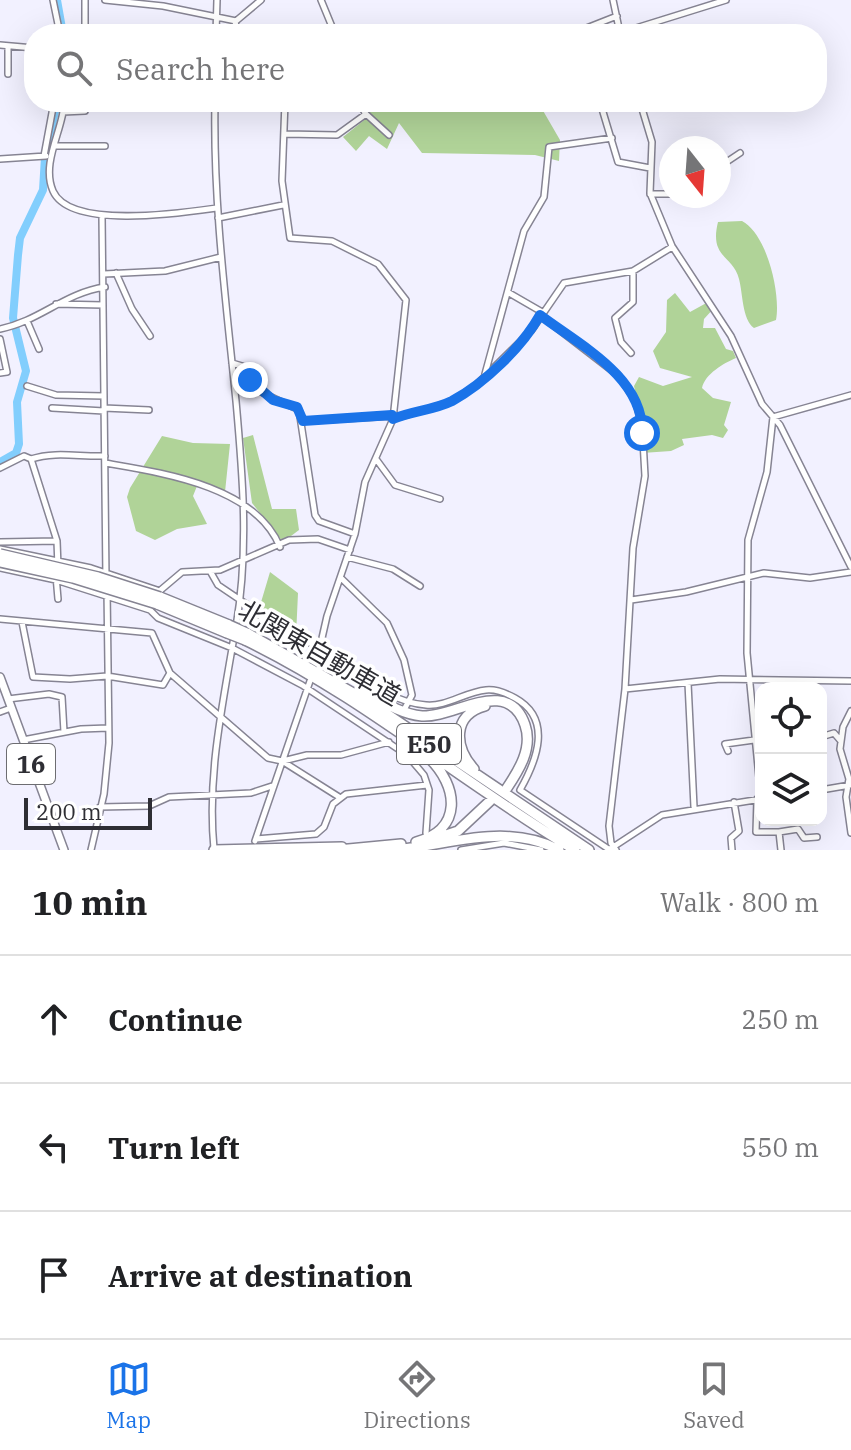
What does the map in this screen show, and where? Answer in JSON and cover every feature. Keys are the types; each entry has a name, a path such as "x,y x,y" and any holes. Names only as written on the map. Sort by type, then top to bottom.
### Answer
{"highway":[{"name":"北関東自動車道","path":"0,552 73,570 246,637 343,694 575,850"},
{"name":"北関東自動車道","path":"3,566 86,581 156,600"},
{"name":"北関東自動車道","path":"246,637 266,643 369,702 589,850"},
{"path":"266,643 408,713 440,714 483,700 508,705 522,718 527,739 522,763 505,786 518,758 520,728 514,716 504,708 483,706 470,712 461,723 459,743 464,756 481,776 552,828"},
{"path":"343,694 427,756 448,782 453,803 449,820 438,832 416,842"},
{"path":"338,850 416,842 458,831 492,802 467,830 429,847"},
{"path":"394,850 511,835 539,840 559,850"},
{"path":"214,850 361,847"}],"main road":[{"name":"16","path":"0,677 64,850"}],"street":[{"path":"53,0 58,24"},
{"path":"85,0 85,24"},
{"path":"105,0 163,3 236,21"},
{"path":"217,0 217,24"},
{"path":"235,24 261,0"},
{"path":"321,0 331,24"},
{"path":"613,0 618,24"},
{"path":"696,0 698,9"},
{"path":"651,24 726,0"},
{"path":"597,24 617,16"},
{"path":"0,45 24,47"},
{"path":"8,46 8,74"},
{"path":"53,112 48,155 51,182 58,198 81,213 102,216 217,208"},
{"path":"48,155 63,112"},
{"path":"214,850 211,794 246,557 246,506 217,208 215,112"},
{"path":"285,112 283,205 290,238 332,241 378,264 405,296 393,418 365,482 355,534 319,654"},
{"path":"603,112 618,162 650,168"},
{"path":"631,600 776,573 810,578 851,569 773,417 762,404 731,336 672,247 650,194 651,130 644,112"},
{"path":"286,134 337,135 366,114 389,135"},
{"path":"485,375 524,231 544,197 549,147 612,138"},
{"path":"53,146 105,146"},
{"path":"731,159 740,153"},
{"path":"0,159 48,155"},
{"path":"650,194 659,194"},
{"path":"218,218 283,205"},
{"path":"91,850 100,807 108,728 102,216"},
{"path":"303,421 393,418 451,402 531,331 564,283 633,271 672,247"},
{"path":"104,274 165,271 221,257"},
{"path":"631,353 621,342 615,318 633,302 633,271"},
{"path":"116,273 132,309 150,336"},
{"path":"0,329 27,321 75,293 105,287"},
{"path":"509,293 541,313 619,376 635,400 642,423 645,476 633,548 625,689 609,826 612,849"},
{"path":"56,304 103,305"},
{"path":"27,321 39,349"},
{"path":"0,339 7,372 0,373"},
{"path":"232,363 242,366 255,386 269,397 297,407 303,421 315,515 319,521 355,534"},
{"path":"27,386 56,395 104,396"},
{"path":"773,417 851,395"},
{"path":"52,408 149,410"},
{"path":"755,754 747,641 748,537 767,472 773,417"},
{"path":"0,468 24,456 31,459 55,452 105,460 206,487 246,506 274,533 280,547"},
{"path":"31,459 57,541 59,560 55,579 58,599"},
{"path":"376,459 395,485 440,499"},
{"path":"350,550 308,538 289,540 280,547 246,557 237,564 210,571 182,572 156,600 158,618 232,648 309,685 384,734 389,742 412,760 427,785 426,833"},
{"path":"0,542 57,541"},
{"path":"0,552 12,550 105,573 156,600"},
{"path":"12,550 3,566 107,594 156,600"},
{"path":"347,557 393,569 420,586"},
{"path":"210,571 218,585 255,610 272,630 407,705 434,705 490,690 523,702 533,713 540,742 538,755 520,790 612,849"},
{"path":"340,577 387,623 408,675 413,698 407,705"},
{"path":"0,619 152,633 170,673 221,714 268,758 282,761 339,797 427,785"},
{"path":"22,622 33,677 70,679 107,676 163,685 170,673"},
{"path":"625,689 751,680 851,681"},
{"path":"688,683 694,807"},
{"path":"309,685 255,841 316,834 324,827 339,797"},
{"path":"8,699 49,694 62,697 64,732"},
{"path":"0,712 11,708"},
{"path":"851,711 843,727 841,742 850,785 846,797 851,833"},
{"path":"23,740 108,728"},
{"path":"827,735 834,733 841,742"},
{"path":"728,751 725,744 754,740"},
{"path":"282,761 307,755 341,755 389,742"},
{"path":"827,789 850,785"},
{"path":"100,807 149,806 162,798 251,793 272,786"},
{"path":"612,849 662,815 694,807 755,800"},
{"path":"732,850 731,838 739,831 734,802"},
{"path":"757,826 756,832 780,832 790,828 798,829 804,838 817,837"},
{"path":"780,832 781,850"},
{"path":"461,850 504,843 541,850"}],"green space":[{"path":"368,112 544,112 560,140 559,161 535,155 422,153 399,123 387,149 369,136 356,151 343,137 368,117"},
{"path":"742,221 759,238 765,251 776,295 776,320 754,328 745,312 736,271 717,243 718,222"},
{"path":"675,293 690,312 710,301 714,308 704,319 703,328 715,328 726,349 733,351 736,358 711,374 702,388 713,398 731,402 724,425 728,430 723,438 712,435 682,439 684,445 671,451 642,453 642,423 634,386 639,377 663,386 692,377 660,368 653,351 666,332 667,300"},
{"path":"253,435 272,509 296,509 299,530 283,542 252,503 243,438"},
{"path":"162,436 193,443 230,444 225,492 197,486 193,496 207,524 177,529 155,540 136,531 127,497"},
{"path":"270,572 298,593 296,636 292,639 267,623 259,609"}],"waterway":[{"path":"57,0 61,24"},
{"path":"0,462 16,453 19,444 17,402 26,371 13,318 18,255 20,238 43,190 45,157 55,112"}],"route":[{"path":"250,380 273,400 297,407 303,421 392,415 393,419 415,410 451,402 475,386 531,331 540,315 619,376 635,400 642,433"}]}
